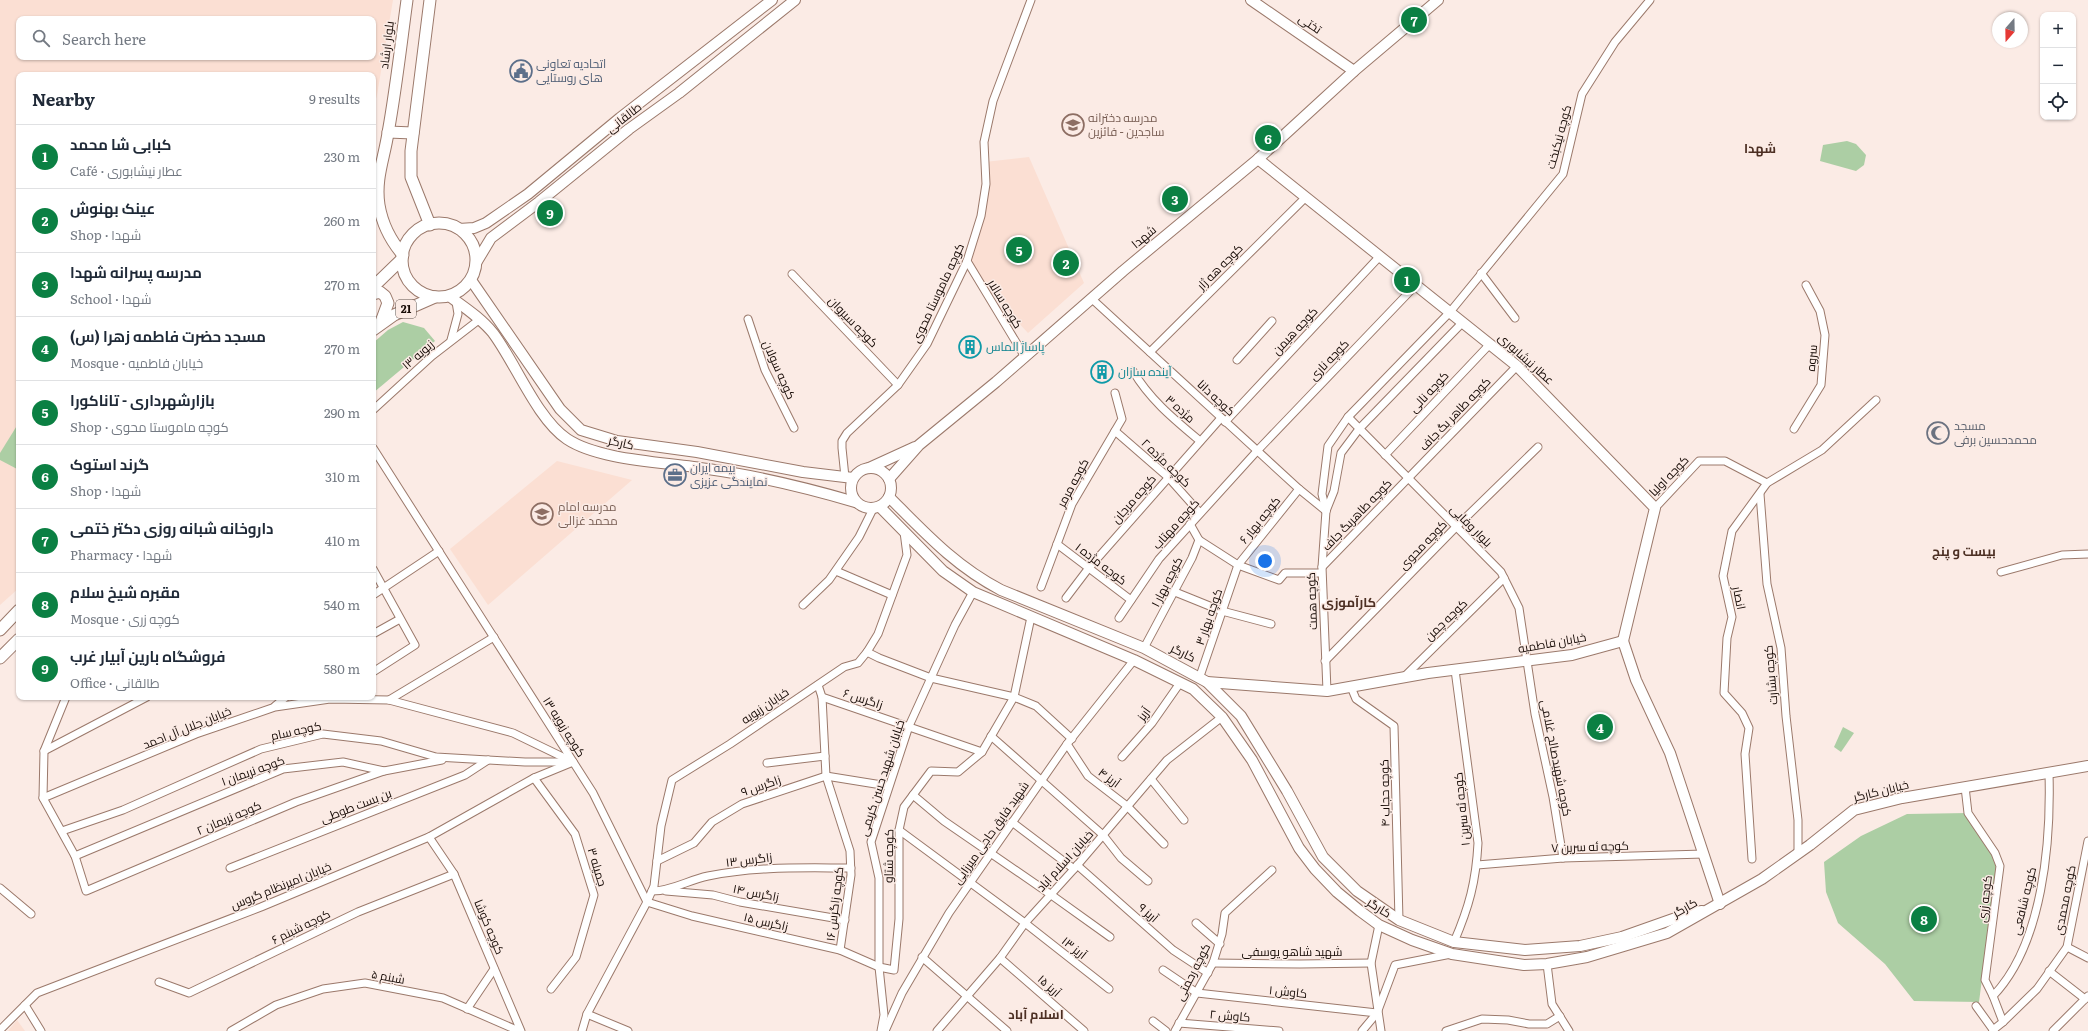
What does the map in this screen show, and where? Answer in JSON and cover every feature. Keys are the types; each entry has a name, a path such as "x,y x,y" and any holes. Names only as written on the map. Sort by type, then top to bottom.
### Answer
{"main road":[{"name":"بلوار ارشاد","path":"402,257 393,243 384,222 380,206 378,174 388,132 406,0"},
{"path":"430,0 413,133 411,177 430,224"},
{"name":"طالقانی","path":"460,229 474,228 499,215 528,194 592,141 772,0"},
{"name":"طالقانی","path":"476,263 492,238 679,93 794,0"},
{"name":"تختی","path":"1251,0 1354,71"},
{"name":"شهدا","path":"919,445 1258,159 1354,71 1438,0"},
{"path":"388,132 413,133"},
{"path":"592,141 601,152"},
{"name":"عطار نیشابوری","path":"1258,159 1518,366 1655,508"},
{"path":"376,182 378,174"},
{"path":"430,224 445,224 460,229 469,238 475,250 476,263 471,280 453,299 435,297 422,293 411,284 404,272 402,257 406,244 420,229 430,224"},
{"path":"376,284 402,257"},
{"name":"کارگر","path":"471,280 560,409 581,430 617,441 697,452 803,472 849,477"},
{"path":"376,293 380,292 385,296 388,303 376,327"},
{"name":"21","path":"376,327 394,314 435,297"},
{"name":"کارگر","path":"453,299 480,319 493,333 549,423 566,438 580,447 630,459 708,469 804,487 855,502"},
{"path":"869,468 883,472 889,479 891,488 889,497 876,508 863,507 855,502 850,488 849,477 919,445"},
{"path":"889,479 919,445"},
{"name":"کارگر","path":"889,497 944,552 979,578 1001,590 1144,648 1204,679 1241,716 1287,791 1323,857 1357,891 1399,920 1454,942 1525,950 1580,946 1622,937 1690,912 1708,910"},
{"name":"کارگر","path":"876,508 904,532 944,571 973,592 1134,660 1193,689 1222,717 1252,760 1299,848 1315,869 1337,892 1360,912 1378,924 1412,940 1452,954 1524,965 1547,964 1587,958 1667,933 1708,910"},
{"path":"1655,508 1623,641 1636,680 1670,753 1720,904"},
{"path":"0,630 16,613"},
{"name":"خیابان فاطمیه","path":"1204,679 1327,691 1455,670 1572,655 1623,641"},
{"path":"0,658 16,642"},
{"path":"1134,660 1144,648"},
{"name":"خیابان کارگر","path":"1708,910 1762,879 1798,854 1854,810 1902,798 2088,766"}],"street":[{"name":"کوچه ماموستا محوی","path":"849,477 842,448 845,437 898,385 927,344 967,261 981,216 986,184 984,142 993,101 1031,0"},
{"name":"کوچه نیکبخت","path":"1450,312 1563,174 1582,94 1615,42 1650,0"},
{"name":"کوچه هه ژار","path":"1150,352 1306,197"},
{"name":"کوچه هیمن","path":"1223,420 1380,256"},
{"name":"کوچه سالار","path":"967,261 1024,357"},
{"path":"1481,273 1515,318"},
{"name":"کوچه سیروان","path":"792,274 898,385"},
{"name":"کوچه ناری","path":"1257,451 1416,285"},
{"name":"سروه","path":"1794,429 1821,385 1826,335 1820,311 1806,285"},
{"name":"کوچه دانا","path":"1092,298 1257,451 1326,511"},
{"path":"450,342 458,314 453,299"},
{"path":"1348,417 1450,312"},
{"name":"زیویه ۱۳","path":"376,407 450,342 480,319"},
{"name":"کوچه سولان","path":"748,319 765,370 794,428"},
{"path":"1237,360 1272,321"},
{"path":"1359,429 1463,322"},
{"name":"کوچه نالی","path":"1385,455 1490,344"},
{"name":"کوچه طاهر بگ جاف","path":"1408,479 1518,366"},
{"name":"مژده ۳","path":"1133,371 1143,388 1164,411 1200,442"},
{"name":"کوچه مرمر","path":"1041,587 1072,504 1122,419 1115,394"},
{"name":"انصار","path":"1752,859 1746,754 1749,728 1742,714 1724,693 1727,638 1732,617 1723,576 1732,531 1767,483 1822,450 1876,400"},
{"name":"بلوار وفایی","path":"1348,417 1501,572 1519,608 1528,661"},
{"name":"کوچه همت","path":"1327,691 1322,570 1326,511 1322,494 1328,446 1348,417"},
{"name":"کوچه مرجان","path":"1066,598 1088,569 1168,477 1200,442 1223,420"},
{"name":"کوچه همت","path":"1326,511 1334,491 1341,453 1359,429"},
{"name":"کوچه مژده ۲","path":"1115,431 1168,477 1200,513"},
{"name":"کوچه محوی","path":"1325,661 1456,527 1538,446"},
{"name":"کوچه مهتاب","path":"1119,618 1159,558 1257,451"},
{"name":"کوچه زیویه ۱۳","path":"376,453 593,793 647,902"},
{"name":"کوچه اولیا","path":"1655,508 1699,461 1725,461 1767,483"},
{"name":"کوچه طاهربگ جاف","path":"1322,570 1408,479"},
{"name":"کوچه بهار ۶","path":"1238,565 1299,489"},
{"name":"کوچه بشارت","path":"1760,494 1767,584 1781,648 1786,716 1798,820 1798,854"},
{"path":"803,605 829,580 859,537 876,508"},
{"path":"1190,524 1198,540 1238,565 1279,580 1285,573 1322,570"},
{"name":"خیابان زیویه","path":"647,902 652,891 661,826 672,780 730,744 844,667 858,663 878,634 907,555 904,532"},
{"name":"کوچه بهار ۱","path":"1144,648 1175,592 1192,558 1198,540"},
{"name":"کوچه مژده ۱","path":"1057,544 1088,569 1131,600"},
{"path":"376,593 439,551"},
{"path":"2001,572 2062,554 2088,554"},
{"name":"کوچه بهار ۳","path":"1204,679 1222,611 1238,565"},
{"path":"836,570 892,595"},
{"path":"376,574 415,645 376,670"},
{"name":"کوچه چمن","path":"1403,678 1504,578"},
{"name":"خیابان شهید حسن کریمی","path":"881,1031 884,1016 879,967 879,878 871,842 888,786 909,726 955,625 973,592"},
{"path":"1175,592 1222,611 1271,624"},
{"name":"کوچه شتاو","path":"879,967 894,970 899,919 899,830 904,807 931,772 958,772 982,752 1014,697 1031,617"},
{"path":"376,632 400,619"},
{"path":"389,700 494,638"},
{"name":"آریز ۴","path":"867,652 931,678 1014,697 1036,706 1069,742 1088,776 1127,806 1164,844"},
{"name":"شهید فایق حاجی میرزایی","path":"885,1031 902,993 949,913 1069,742 1134,660"},
{"name":"کوچه شهیدصالح غلامی","path":"1528,661 1535,714 1553,797 1563,858"},
{"name":"کوچه ئه سرین ۱","path":"1454,942 1469,906 1477,865 1478,843 1455,670"},
{"name":"آریز","path":"1122,756 1152,723 1180,683"},
{"path":"818,684 822,697"},
{"name":"کوچه حجاب ۴","path":"1351,687 1356,699 1394,726 1399,920"},
{"name":"زاگرس ۶","path":"822,697 982,752"},
{"name":"کوچه زاگرس ۱۶","path":"822,697 826,776 844,826 850,851 851,868 840,950"},
{"path":"65,700 44,751 43,798 75,856"},
{"path":"44,751 141,700"},
{"path":"275,707 283,700"},
{"name":"خیابان جلال آل احمد","path":"43,798 196,734 275,707 319,700"},
{"name":"خیابان جلال آل احمد","path":"376,700 389,700 513,733 573,762"},
{"name":"خیابان اسلام آباد","path":"937,1031 1000,958 1025,923 1076,867 1167,760 1222,717"},
{"name":"کوچه سام","path":"62,831 123,810 261,749 323,734 381,741 436,758 573,762"},
{"path":"991,736 1103,835 1121,858 1148,881"},
{"path":"768,763 825,756"},
{"name":"کوچه نریمان ۱","path":"75,856 283,769 343,762 384,771 450,758"},
{"name":"بن بست طوطی","path":"230,868 465,775 488,760"},
{"name":"خیابان امیرنظام گروس","path":"0,1030 37,993 261,908 429,836 534,778 573,762"},
{"name":"کوچه نریمان ۲","path":"75,856 86,891 296,802 384,771"},
{"name":"کوچه شافعی","path":"1993,996 2006,982 2030,932 2047,851 2050,808 2049,773"},
{"name":"زاگرس ۹","path":"657,861 694,843 712,822 742,804 826,776 888,786"},
{"name":"جمیله ۳","path":"534,778 575,834 594,895 576,957 551,989"},
{"path":"1151,779 1184,820"},
{"name":"کوچه زری","path":"1965,787 1968,813 1995,853 2000,866 1985,980 1993,996"},
{"path":"913,795 944,821 1110,937"},
{"name":"آریز ۹","path":"1012,822 1076,867 1174,950 1208,973"},
{"name":"آریز ۱۳","path":"899,830 1025,923 1110,989"},
{"name":"کوچه کوشا","path":"429,836 454,874 520,1031"},
{"name":"کوچه محمدی","path":"1993,1030 2037,989 2067,946 2088,841"},
{"name":"کوچه ئه سرین ۷","path":"1477,865 1563,858 1704,854"},
{"name":"زاگرس ۱۳","path":"652,891 663,891 707,876 769,868 851,868"},
{"name":"کوچه رحمتی","path":"1175,1031 1213,963 1220,944 1225,913 1272,870"},
{"name":"کوچه شبنم ۶","path":"159,982 189,993 358,912 454,874"},
{"path":"0,888 31,914"},
{"name":"زاگرس ۱۴","path":"663,891 713,895 740,902 845,920"},
{"path":"582,1031 588,1014 647,902"},
{"name":"زاگرس ۱۵","path":"647,902 692,916 840,950 879,967"},
{"path":"1196,923 1220,944"},
{"path":"1378,924 1370,963 1381,1031"},
{"path":"2067,946 2088,958"},
{"path":"1362,1031 1377,1013 1395,965 1452,954"},
{"path":"922,957 1007,1031"},
{"name":"آریز ۱۵","path":"1000,958 1084,1031"},
{"name":"شهید شاهو یوسفی","path":"1213,963 1370,963"},
{"path":"1547,964 1552,1004 1569,1031"},
{"path":"467,1008 494,969"},
{"path":"1163,970 1197,993"},
{"path":"2049,971 2087,998 2053,1031"},
{"name":"شبنم ۵","path":"231,1031 276,1005 323,989 365,983 443,998 520,1031"},
{"name":"کاوش ۱","path":"1197,993 1377,1013"},
{"path":"1993,996 2003,1022"},
{"path":"25,1004 41,1031"},
{"path":"1976,1006 1993,1030"},
{"path":"588,1014 628,1031"},
{"path":"1446,1031 1461,1029 1482,1019 1508,1020 1529,1024 1547,1024 1560,1016"},
{"path":"1153,1022 1166,1031"},
{"name":"کاوش ۲","path":"1179,1022 1279,1031"}],"shaded area":[{"path":"0,0 393,0 376,99 376,72 16,72 16,591 0,605"},
{"path":"1029,157 1084,283 1028,333 962,263 975,237 981,216 985,162"},
{"name":"مدرسه امام محمد غزالی","path":"557,461 632,480 488,605 450,549"},
{"path":"17,1020 25,1031 8,1031"}],"green space":[{"path":"1847,141 1856,144 1866,155 1864,165 1856,171 1820,161 1823,145"},
{"path":"403,322 424,328 435,341 376,390 376,340 388,330"},
{"path":"16,427 16,468 0,460 0,453"},
{"path":"1843,727 1854,733 1841,752 1834,747"},
{"path":"1968,813 1997,863 1979,1002 1914,1001 1885,964 1838,923 1826,892 1824,862 1861,836 1907,814"}],"place":[{"name":"داروخانه شبانه روزی دکتر ختمی","path":"1414,20"},
{"name":"اتحادیه تعاونی های روستایی","path":"521,71"},
{"name":"مدرسه دخترانه ساجدین - فائزین","path":"1073,125"},
{"name":"گرند استوک","path":"1268,138"},
{"name":"مدرسه پسرانه شهدا","path":"1175,199"},
{"name":"فروشگاه بارین آبیار غرب","path":"550,213"},
{"name":"بازارشهرداری - تاناکورا","path":"1019,250"},
{"name":"عینک بهنوش","path":"1066,263"},
{"name":"کبابی شا محمد","path":"1407,280"},
{"name":"پاساژ الماس","path":"970,347"},
{"name":"آینده سازان","path":"1102,372"},
{"name":"مسجد محمدحسین برفی","path":"1938,433"},
{"name":"بیمه ایران نمایندگی عزیزی","path":"675,475"},
{"name":"مدرسه امام محمد غزالی","path":"542,514"},
{"name":"مسجد حضرت فاطمه زهرا (س)","path":"1600,727"},
{"name":"مقبره شیخ سلام","path":"1924,919"}],"district":[{"name":"شهدا","path":"1760,148"},
{"name":"بیست و پنج","path":"1964,551"},
{"name":"کارآموزی","path":"1349,602"},
{"name":"اسلام آباد","path":"1036,1014"}]}
